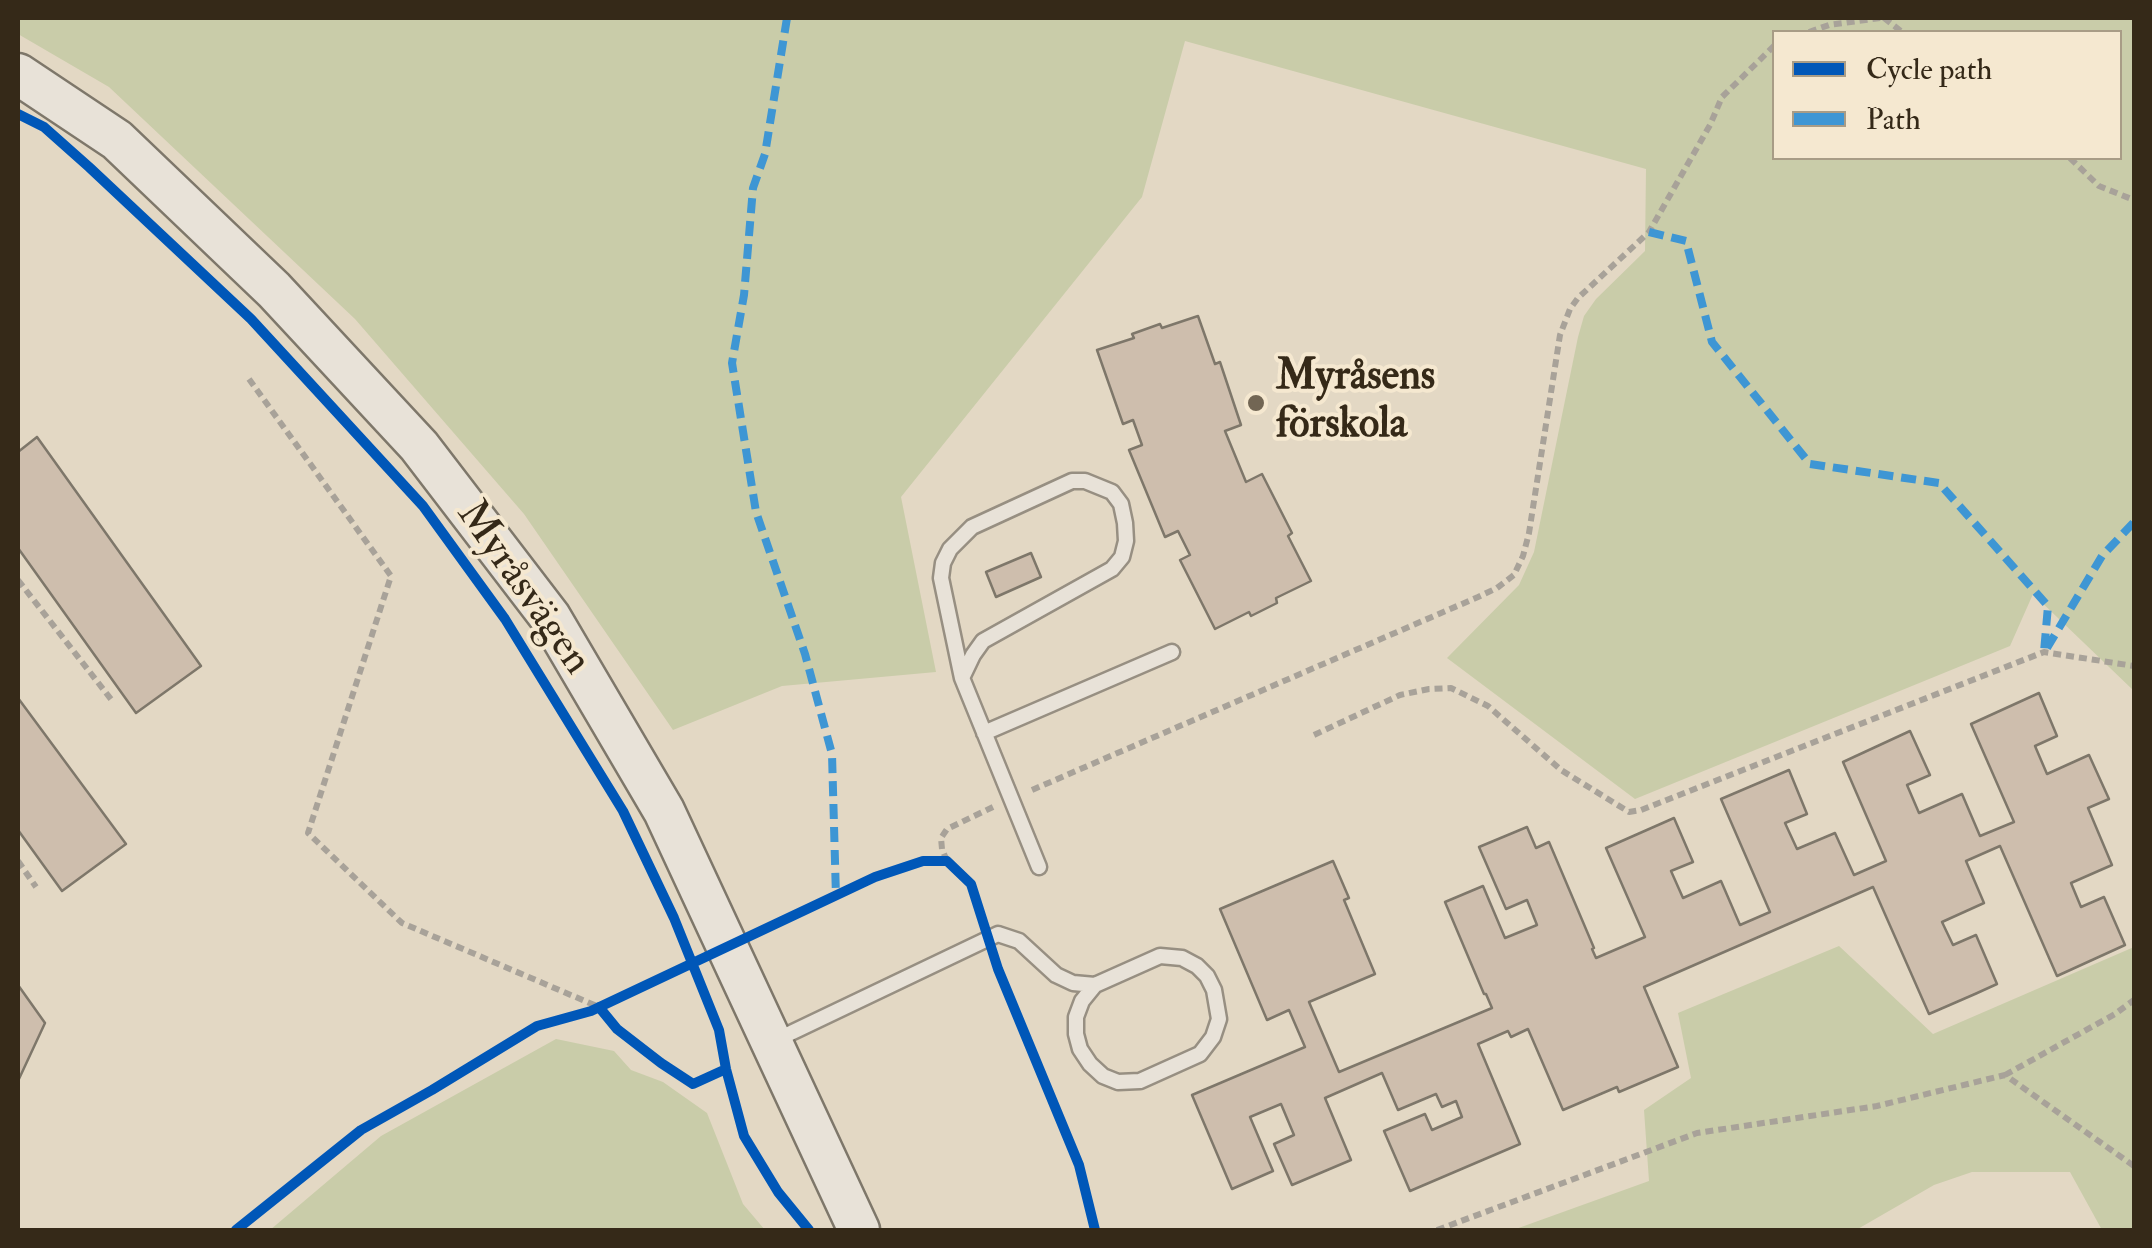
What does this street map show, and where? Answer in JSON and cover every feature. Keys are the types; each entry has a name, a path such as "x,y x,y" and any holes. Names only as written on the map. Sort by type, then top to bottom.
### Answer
{"street":[{"name":"Myråsvägen","path":"18,74 117,140 274,290 420,446 550,617 664,811 859,1230"}],"lane":[{"path":"962,678 984,641 1112,569 1122,557 1126,523 1122,504 1112,492 1085,480 1072,480 972,527 950,549 943,563 941,578 962,678 1039,867"},
{"path":"984,733 1172,652"},
{"path":"770,1042 998,934 1019,940 1056,975 1095,985 1160,956 1182,958 1197,966 1214,990 1219,1019 1213,1037 1200,1054 1140,1081 1118,1082 1103,1076 1080,1049 1076,1034 1076,1016 1095,985"}],"path":[{"path":"1814,30 1829,24 1882,18"},
{"path":"947,860 941,838 956,823 1478,598 1514,575 1528,534 1560,335 1570,309 1648,232 1722,98 1772,48"},
{"path":"2072,160 2099,186 2134,200"},
{"path":"249,379 391,576 308,834 402,923 600,1008"},
{"path":"18,580 114,704"},
{"path":"1314,734 1400,696 1429,688 1451,688 1488,706 1561,770 1629,812 2044,652 2134,666"},
{"path":"18,861 36,887"},
{"path":"1437,1230 1696,1133 1877,1106 2005,1075 2134,1000"},
{"path":"2005,1075 2134,1166"}],"green space":[{"path":"18,18 2134,18 2134,691 2033,594 2010,646 1635,799 1447,658 1519,585 1534,552 1584,316 1645,251 1646,169 1185,41 1142,197 901,497 936,672 782,686 673,730 524,514 355,319 109,87 18,34"},
{"path":"1839,946 1933,1034 2134,947 2134,1230 2102,1230 2070,1172 1972,1172 1934,1185 1856,1230 1513,1230 1649,1181 1644,1110 1691,1078 1678,1013"},
{"path":"556,1039 614,1051 631,1070 663,1082 707,1113 743,1204 765,1230 270,1230 381,1136"}],"building":[{"name":"Myråsens förskola","path":"1198,316 1215,364 1220,362 1241,425 1225,431 1246,482 1262,474 1311,581 1251,616 1249,612 1215,629 1180,560 1190,555 1178,531 1165,537 1129,450 1142,445 1133,420 1123,424 1097,350 1134,338 1132,334 1160,324 1162,328"},
{"path":"37,437 201,666 136,713 18,548 18,452"},
{"path":"1031,553 1041,577 996,597 986,572"},
{"path":"2039,693 2057,736 2035,746 2047,774 2089,755 2109,799 2088,808 2112,865 2071,883 2081,907 2104,897 2125,945 2057,976 2000,846 1966,861 1984,903 1942,922 1953,945 1976,935 1997,984 1975,994 1929,1014 1873,887 1644,987 1678,1067 1619,1092 1617,1087 1563,1110 1528,1029 1511,1037 1508,1031 1478,1044 1520,1144 1410,1191 1384,1131 1425,1114 1432,1130 1462,1117 1456,1101 1442,1107 1436,1094 1398,1110 1382,1073 1325,1098 1351,1160 1292,1185 1274,1144 1294,1135 1281,1104 1250,1117 1273,1171 1232,1189 1192,1095 1305,1047 1289,1010 1267,1020 1220,909 1333,861 1349,898 1344,900 1375,974 1309,1002 1339,1072 1492,1008 1445,902 1483,886 1505,938 1537,925 1527,900 1506,909 1479,847 1527,827 1536,848 1549,842 1596,958 1645,937 1606,848 1674,818 1693,862 1671,871 1683,898 1721,881 1740,925 1770,912 1721,799 1789,770 1807,814 1785,823 1797,849 1835,833 1854,875 1886,861 1843,762 1910,731 1930,775 1907,785 1919,813 1962,794 1980,836 2014,822 1971,724"},
{"path":"18,698 126,844 62,891 18,830"},
{"path":"18,985 45,1023 18,1081"}],"marked path":[{"path":"787,18 765,154 753,188 744,295 732,363 756,512 805,654 832,754 836,897"},
{"path":"1649,232 1686,241 1712,342 1810,464 1939,483 2048,606 2044,652"},
{"path":"2047,648 2102,556 2134,522"}],"cycle path":[{"path":"18,114 44,127 251,319 423,506 505,619 623,811 674,918 719,1030 744,1136 778,1192 809,1230"},
{"path":"236,1230 361,1130 537,1026 591,1011 875,877 923,861 947,861 971,884 998,969 1079,1165 1095,1230"},
{"path":"599,1007 617,1029 693,1084 726,1069"}],"place":[{"name":"Myråsens förskola","path":"1256,403"}]}
